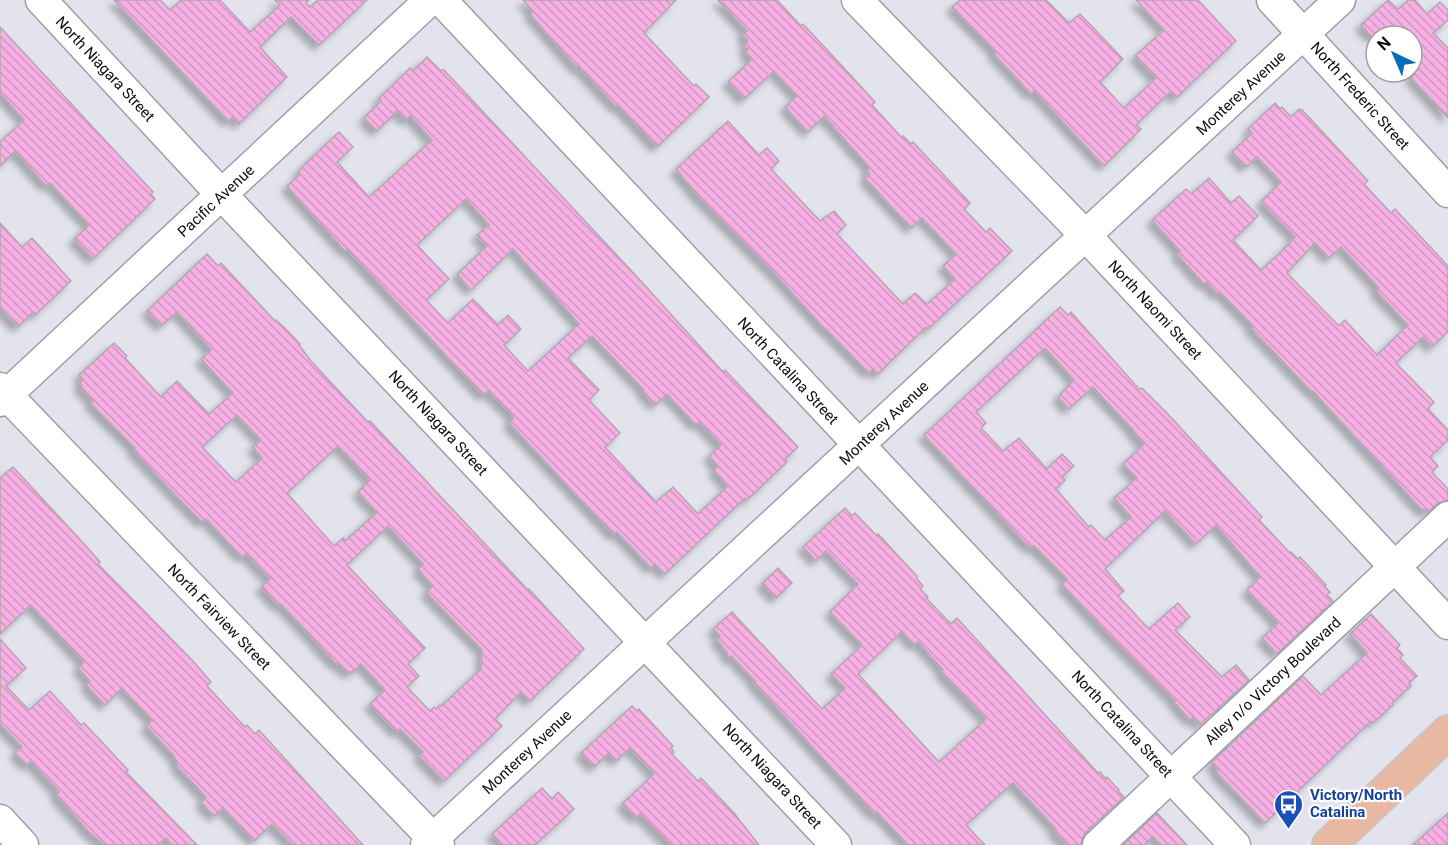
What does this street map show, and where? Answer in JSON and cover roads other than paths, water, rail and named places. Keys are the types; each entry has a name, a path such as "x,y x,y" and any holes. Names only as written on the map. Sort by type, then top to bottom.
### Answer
{"main road":[{"path":"1329,845 1448,732"}],"street":[{"name":"North Niagara Street","path":"41,0 836,845"},
{"name":"Pacific Avenue","path":"2,395 222,195 430,0"},
{"name":"North Catalina Street","path":"441,0 1235,845"},
{"name":"North Naomi Street","path":"857,0 1086,236 1448,624"},
{"name":"North Frederic Street","path":"1272,0 1448,192"},
{"name":"Monterey Avenue","path":"433,843 646,642 1340,0"},
{"name":"North Fairview Street","path":"2,395 433,843"},
{"name":"Alley n/o Victory Boulevard","path":"1098,845 1448,517"},
{"path":"0,820 23,845"}],"place":[{"name":"Victory/North Catalina","path":"1289,830"}]}
